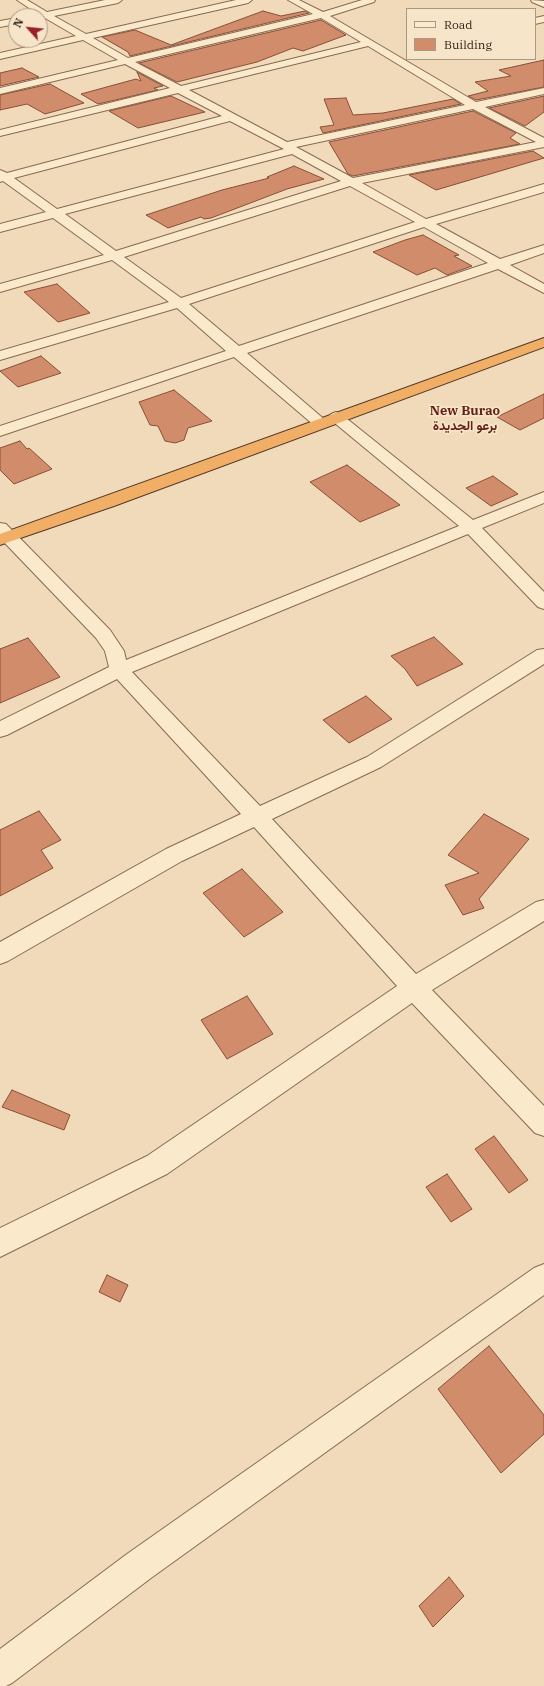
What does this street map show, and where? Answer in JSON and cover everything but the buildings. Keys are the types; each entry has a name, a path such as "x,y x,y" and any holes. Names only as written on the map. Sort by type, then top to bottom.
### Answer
{"highway":[{"path":"3,535 108,502 336,417 544,342"}],"street":[{"path":"21,0 33,8"},
{"path":"48,14 118,0"},
{"path":"0,56 248,0"},
{"path":"292,0 322,15 473,105 544,143"},
{"path":"0,91 322,15 371,0"},
{"path":"534,0 544,4"},
{"path":"48,18 290,148 544,289"},
{"path":"0,134 369,43"},
{"path":"384,52 399,49"},
{"path":"0,228 290,148 473,105 544,91"},
{"path":"2,176 232,117"},
{"path":"0,288 113,256 352,182 544,143"},
{"path":"2,176 178,303 320,423"},
{"path":"0,356 178,303 425,223 544,188"},
{"path":"0,431 237,353 544,249"},
{"path":"336,417 471,527 544,603"},
{"path":"0,730 119,670 544,497"},
{"path":"3,535 103,634 114,652 119,670 414,988 544,1124"},
{"path":"0,954 174,855 374,762 544,655"},
{"path":"0,1243 157,1165 414,988 544,909"},
{"path":"0,1671 139,1566 544,1278"}],"district":[{"name":"New Burao برعو الجديدة","path":"465,418"}]}
